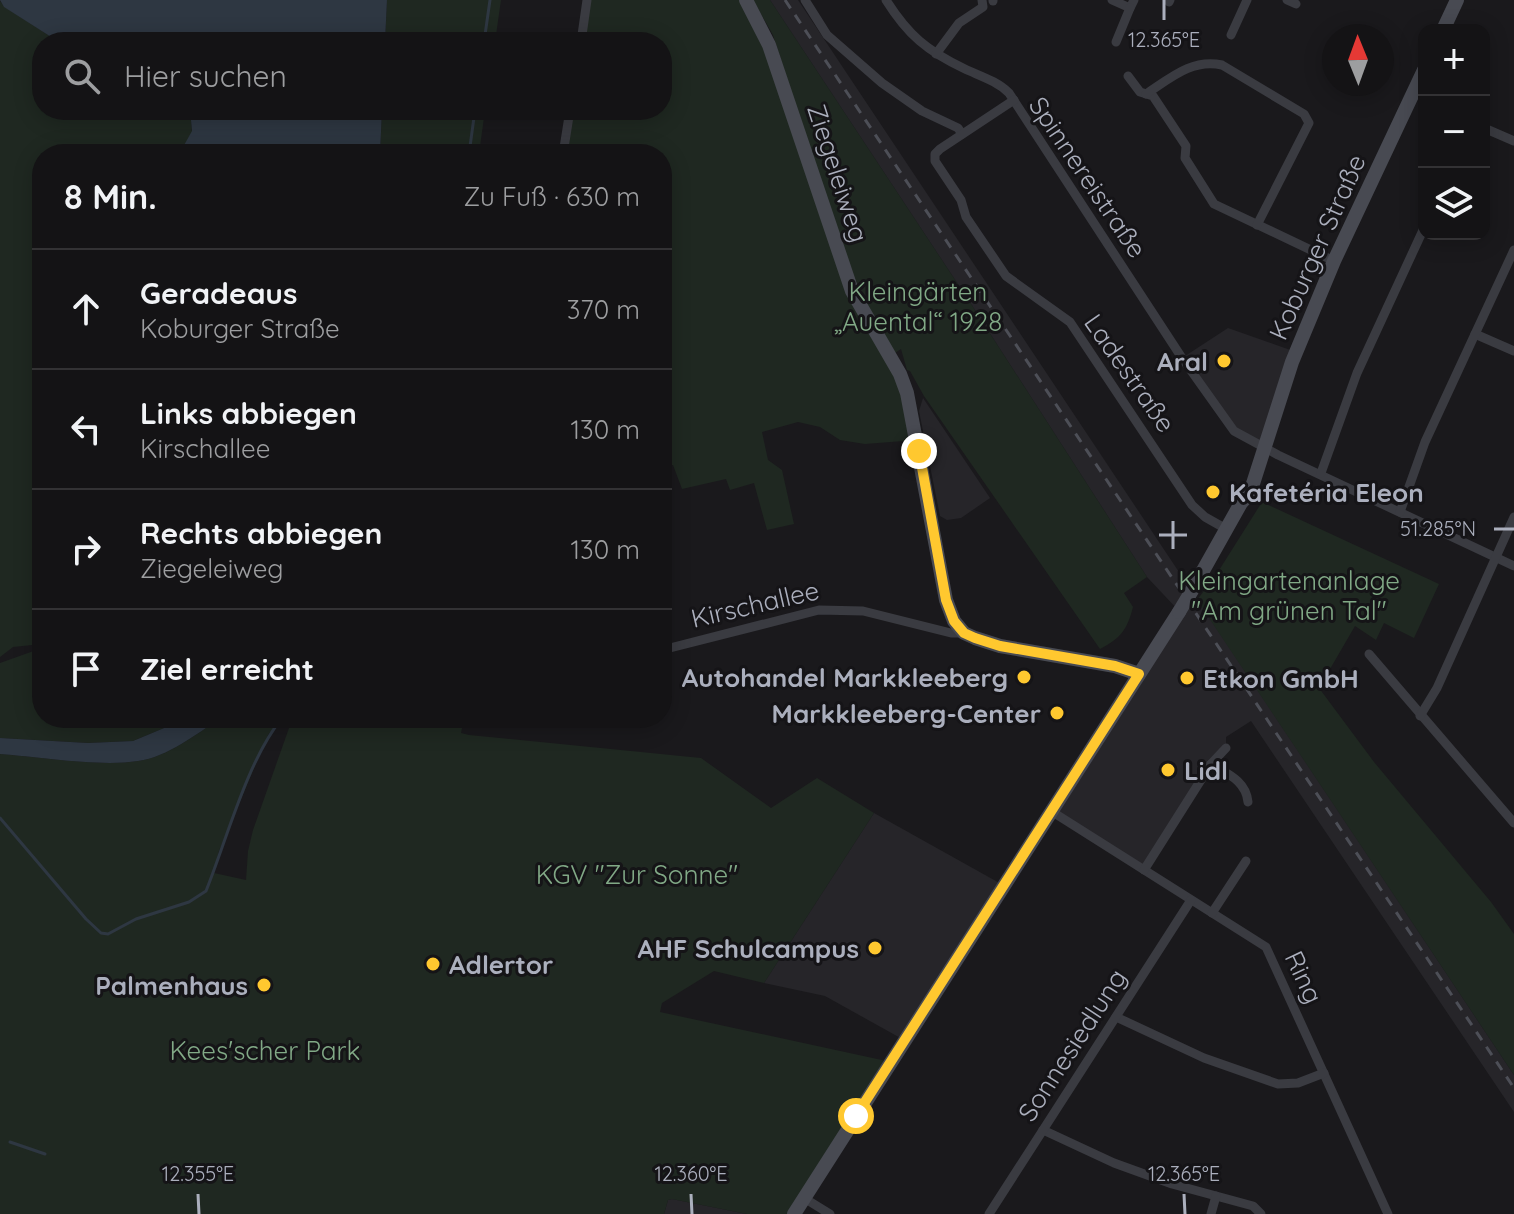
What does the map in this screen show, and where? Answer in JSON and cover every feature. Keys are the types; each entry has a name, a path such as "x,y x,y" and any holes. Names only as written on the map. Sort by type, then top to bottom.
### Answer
{"main road":[{"name":"Ziegeleiweg","path":"746,0 769,45 852,291 900,374 907,393 946,600 954,621 964,633"},
{"path":"1446,24 1457,0"},
{"name":"Koburger Straße","path":"794,1214 1179,612 1228,530 1334,261 1418,83"},
{"name":"Kirschallee","path":"964,633 994,644 1115,666 1139,674"}],"street":[{"path":"582,32 587,0"},
{"path":"805,0 827,35 882,83 922,111 958,128 962,134"},
{"path":"886,0 919,43 1002,86 1014,100"},
{"path":"936,54 959,23 983,7 982,0"},
{"path":"1112,0 1132,4 1116,42"},
{"path":"1231,35 1247,0"},
{"path":"1146,94 1188,67 1212,63 1222,65 1304,114 1309,123 1257,225"},
{"path":"1128,76 1140,92 1153,96 1186,146 1185,158 1214,204 1334,261"},
{"name":"Spinnereistraße","path":"962,134 1014,100 1217,411 1234,431 1514,566"},
{"path":"565,144 568,120"},
{"path":"1490,131 1514,141"},
{"name":"Ladestraße","path":"962,134 940,149 935,154 935,161 961,200 966,217 1006,276 1070,322 1192,505 1205,517 1228,530"},
{"path":"1321,473 1357,373 1418,240"},
{"path":"1400,512 1425,442 1514,250"},
{"path":"1475,334 1514,351"},
{"path":"1420,716 1437,688 1514,517"},
{"name":"Kirschallee","path":"672,647 819,610 863,611 951,633 964,633"},
{"path":"1369,654 1514,823"},
{"path":"1144,870 1211,764 1226,748"},
{"path":"1211,764 1238,780 1246,791 1248,802"},
{"name":"Ring","path":"1051,811 1266,947 1388,1214"},
{"path":"1212,913 1246,861"},
{"name":"Sonnesiedlung","path":"989,1214 1191,900"},
{"path":"1116,1017 1204,1058 1278,1084 1298,1083 1324,1073"},
{"path":"1043,1130 1114,1163 1172,1184 1253,1206 1261,1214"},
{"path":"1211,1214 1216,1196"},
{"path":"804,1198 830,1214"}],"shaded area":[{"path":"770,0 798,0 1514,1075 1514,1112 1251,721 1226,737 1226,748 1144,870 1051,811 1179,611 1147,577"},
{"path":"1228,328 1296,352 1263,447 1244,438 1182,358"},
{"path":"923,398 990,498 961,518 947,520 940,516 919,411"},
{"name":"AHF Schulcampus","path":"874,813 1003,885 904,1040 825,996 764,983"},
{"path":"668,1200 747,1214 664,1214"}],"green space":[{"path":"387,0 501,0 496,32 385,32"},
{"path":"587,0 746,0 852,291 900,374 916,440 865,444 840,440 820,427 798,422 762,432 768,460 782,470 794,524 767,530 754,483 730,490 726,479 682,489 672,465 672,144 565,144 568,120 672,120 672,32 582,32"},
{"name":"Kleingärten „Auental“ 1928","path":"753,0 770,0 1147,577 1124,593 1133,607 1128,622 1118,637 1100,649 924,396 907,370 901,349 895,353 865,306 846,259 773,35"},
{"path":"0,1 44,32 32,32 32,120 191,120 192,132 185,144 32,144 32,645 13,647 0,657"},
{"path":"382,120 484,120 480,144 380,144"},
{"name":"Kleingartenanlage \"Am grünen Tal\"","path":"1262,502 1439,584 1414,638 1384,623 1376,640 1355,626 1319,688 1374,762 1514,934 1514,1075 1197,600"},
{"path":"32,652 32,728 164,728 133,741 88,743 0,738 0,663"},
{"path":"206,728 274,728 268,735 219,851 214,873 246,880 253,830 289,728 462,728 461,733 469,735 701,758 771,808 817,778 874,813 764,983 714,971 662,1003 660,1012 891,1062 794,1214 747,1214 672,1199 668,1200 664,1214 0,1214 0,754 123,763 149,759"}],"water":[{"path":"0,0 387,0 385,32 43,32 4,7"},
{"path":"191,120 382,120 380,144 185,144 192,131"},
{"path":"164,728 206,728 171,750 149,759 123,763 0,754 0,738 88,743 133,741"}],"waterway":[{"path":"485,32 490,0"},
{"path":"470,144 474,120"},
{"path":"0,818 86,919 101,933 108,934 136,919 189,902 206,891 248,778 275,728"},
{"path":"10,1142 45,1154"}],"railway":[{"path":"785,0 1514,1088"}],"place":[{"name":"Aral","path":"1224,361"},
{"name":"Kafetéria Eleon","path":"1213,492"},
{"name":"Autohandel Markkleeberg","path":"1024,677"},
{"name":"Etkon GmbH","path":"1187,678"},
{"name":"Markkleeberg-Center","path":"1057,713"},
{"name":"Lidl","path":"1168,770"},
{"name":"AHF Schulcampus","path":"875,948"},
{"name":"Adlertor","path":"433,964"},
{"name":"Palmenhaus","path":"264,985"}],"route":[{"path":"856,1116 1139,674 1115,666 994,644 964,633 949,612 946,600 919,451"}],"park label":[{"name":"KGV \"Zur Sonne\"","path":"637,874"},
{"name":"Kees'scher Park","path":"265,1050"}]}
